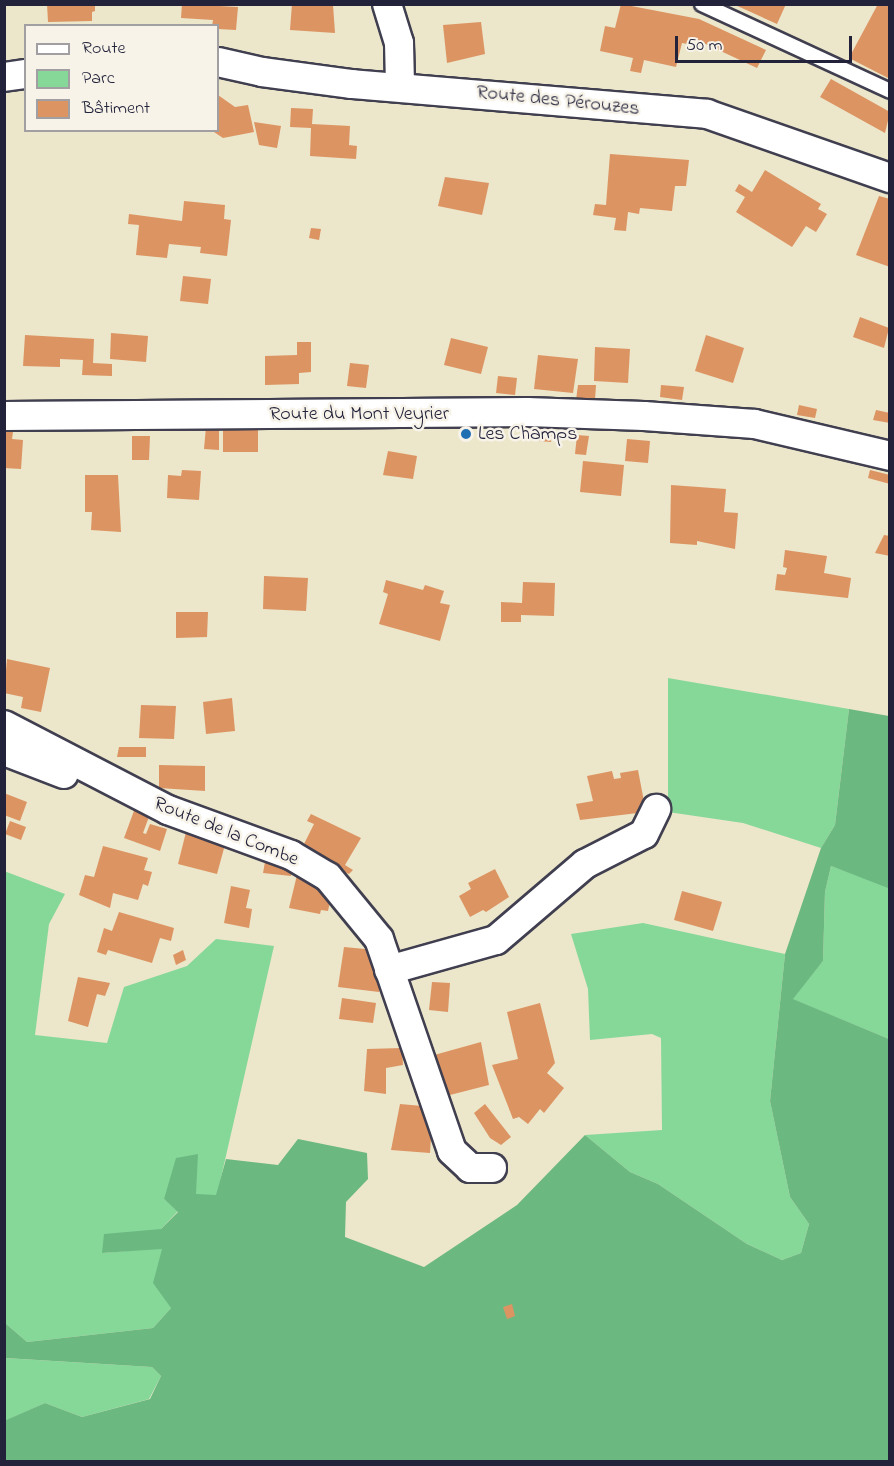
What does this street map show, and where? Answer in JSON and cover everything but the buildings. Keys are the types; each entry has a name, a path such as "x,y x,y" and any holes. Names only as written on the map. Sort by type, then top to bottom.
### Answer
{"street":[{"path":"387,4 399,43 399,85"},
{"name":"Route des Pérouzes","path":"219,62 262,72 352,84 399,85 707,114 890,178"},
{"path":"4,77 24,74"},
{"name":"Route du Mont Veyrier","path":"4,416 526,412 644,416 755,424 890,456"},
{"name":"Route de la Combe","path":"4,725 168,810 291,855 328,877 379,939 452,1151 470,1168 492,1168"},
{"path":"4,751 62,774 87,769"},
{"path":"389,970 496,940 585,864 644,834 656,809"}],"lane":[{"path":"702,4 890,91"}],"green space":[{"path":"668,678 849,709 835,825 821,848 743,823 668,812"},
{"path":"849,709 889,716 889,883 888,888 831,866 825,892 823,961 793,999 889,1039 889,1461 5,1462 4,1421 45,1403 82,1417 150,1399 161,1376 152,1367 5,1358 5,1323 27,1342 153,1328 171,1308 153,1283 162,1249 102,1253 104,1234 161,1229 178,1212 164,1199 176,1158 198,1154 196,1194 216,1195 226,1159 278,1165 298,1139 367,1153 368,1179 346,1202 345,1237 424,1267 517,1205 585,1135 630,1172 658,1184 747,1244 782,1260 801,1253 809,1224 790,1197 770,1101 785,954 821,848 835,825"},
{"path":"831,866 888,887 889,883 889,1039 792,999 823,961 825,892"},
{"path":"4,871 65,894 49,924 35,1035 107,1043 124,987 187,966 216,939 274,946 217,1195 164,1199 178,1211 161,1229 102,1253 162,1248 171,1308 153,1328 27,1342 5,1323"},
{"path":"643,923 785,954 770,1101 790,1197 809,1224 801,1253 782,1260 747,1244 658,1184 630,1172 585,1135 662,1130 661,1038 652,1034 590,1040 588,989 571,934"},
{"path":"4,1358 152,1367 161,1376 149,1399 82,1417 45,1403 5,1421"}],"place":[{"name":"Les Champs","path":"466,434"}]}
